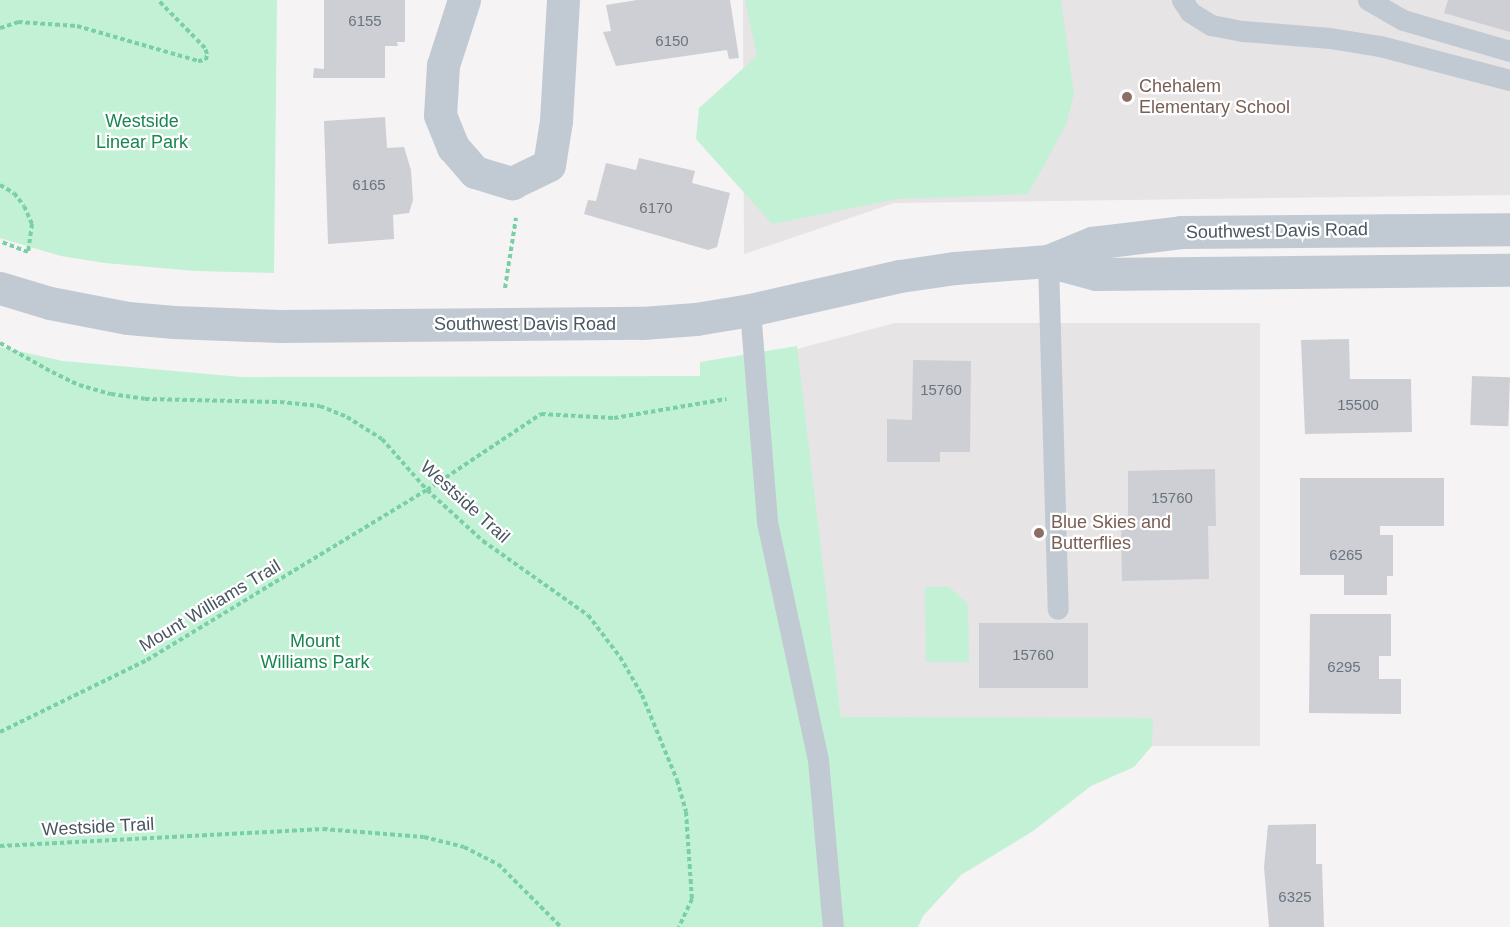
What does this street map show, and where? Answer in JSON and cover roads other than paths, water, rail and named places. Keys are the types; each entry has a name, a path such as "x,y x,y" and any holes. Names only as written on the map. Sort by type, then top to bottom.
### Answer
{"street":[{"path":"464,0 443,65 440,115 453,147 475,171 512,183 549,165 556,121 563,0"},
{"name":"Southwest Davis Road","path":"0,288 128,318 174,322 279,326 642,323 696,319 750,310 900,276 955,268 1048,261 1092,243 1181,232 1510,229"},
{"name":"Southwest Davis Road","path":"1048,261 1096,274 1510,270"}],"lane":[{"path":"1182,0 1190,12 1211,25 1243,31 1330,38 1380,46 1510,80"},
{"path":"1368,0 1403,20 1510,51"},
{"path":"1048,261 1058,609"},
{"path":"750,310 767,522 818,760 833,927"}],"place":[{"name":"Chehalem Elementary School","path":"1127,97"},
{"name":"Blue Skies and Butterflies","path":"1039,533"}],"park label":[{"name":"Westside Linear Park","path":"142,132"},
{"name":"Mount Williams Park","path":"315,652"}]}
